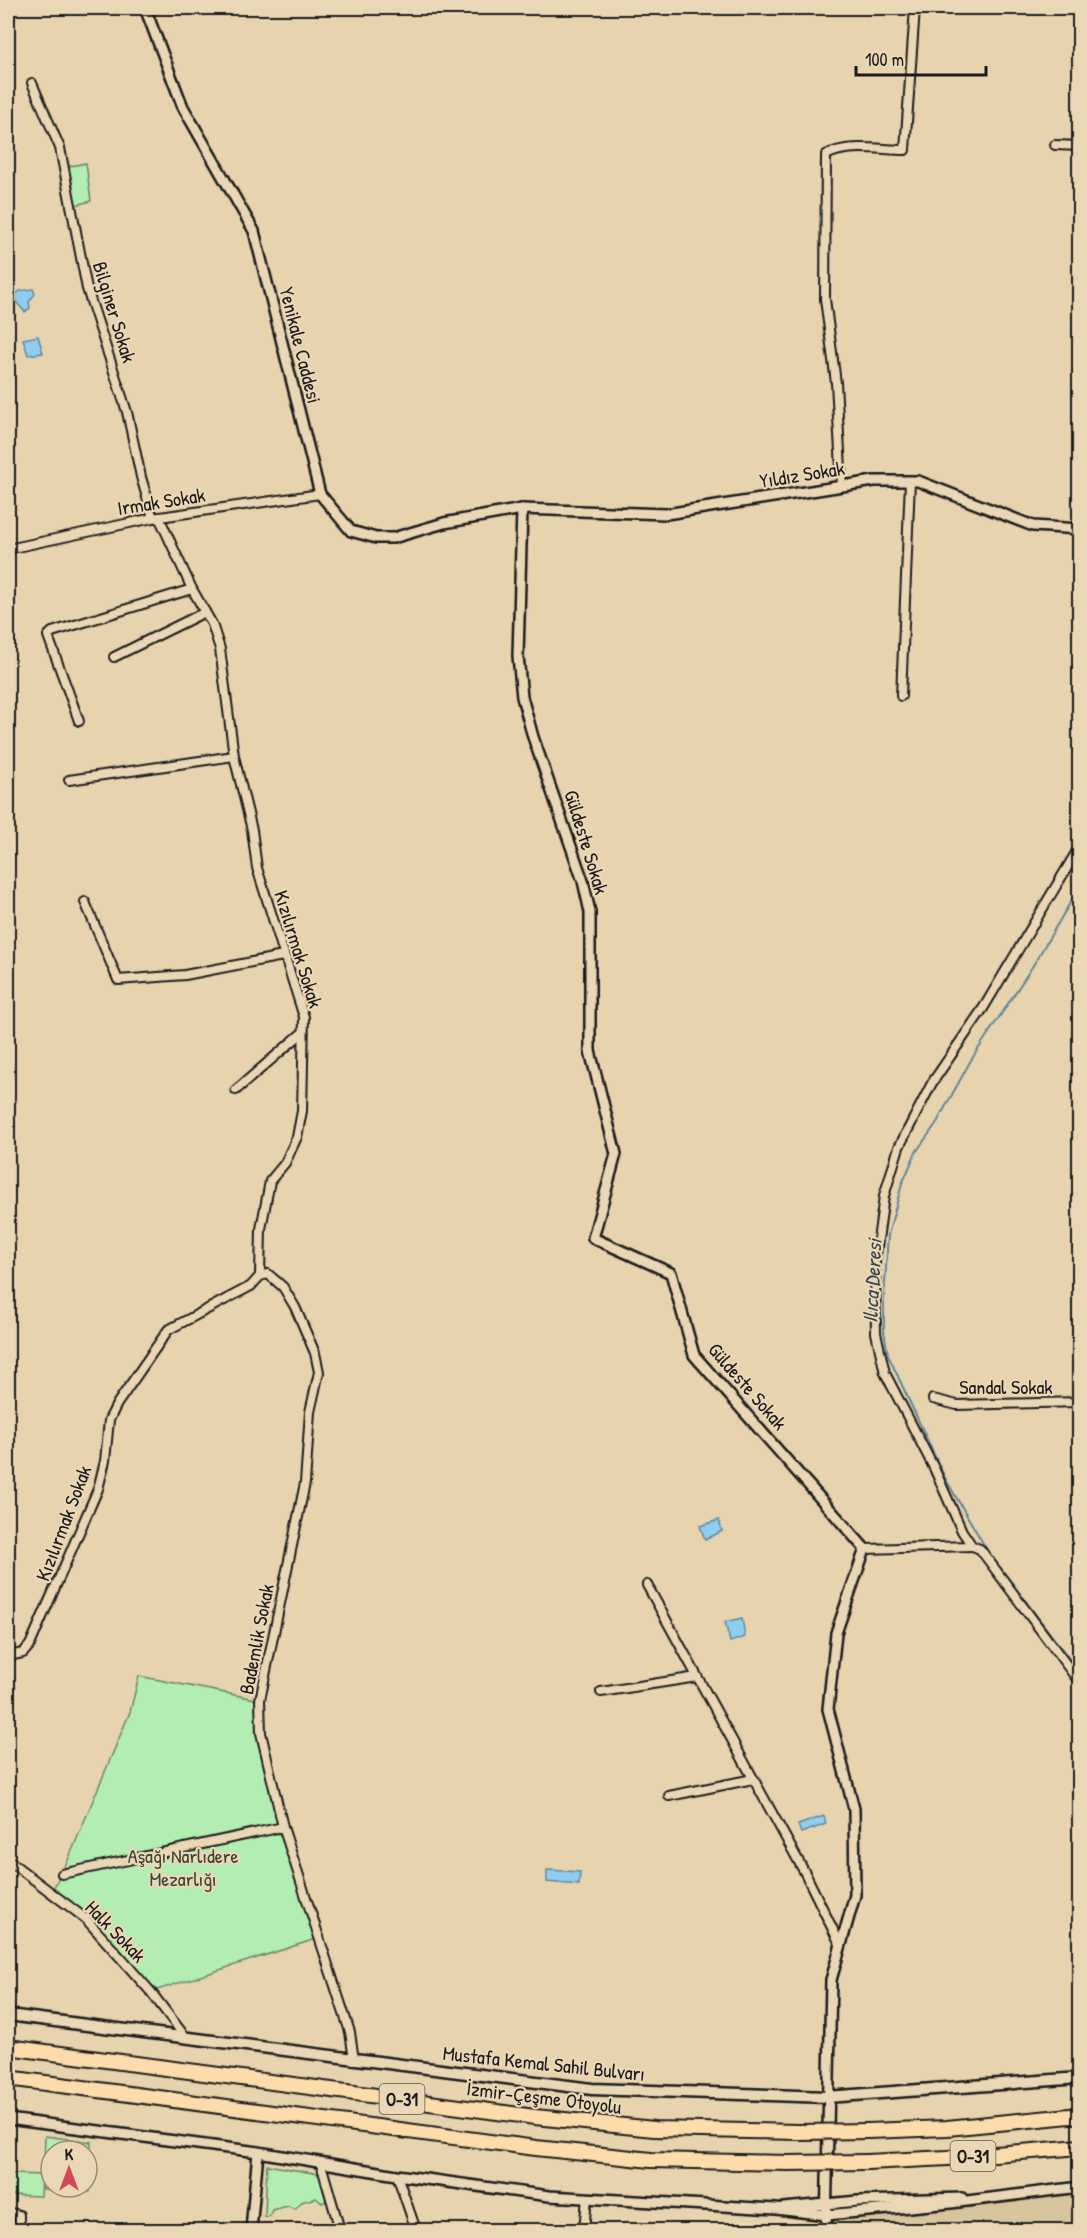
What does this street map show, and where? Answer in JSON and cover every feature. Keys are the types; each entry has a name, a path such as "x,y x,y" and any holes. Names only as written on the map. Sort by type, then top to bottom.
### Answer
{"highway":[{"name":"İzmir-Çeşme Otoyolu","path":"8,2047 535,2117 654,2129 868,2131 947,2128 1080,2115"},
{"name":"O-31","path":"8,2078 536,2148 651,2160 867,2162 948,2158 1080,2146"}],"main road":[{"name":"Mustafa Kemal Sahil Bulvarı","path":"8,2015 187,2040 592,2089 737,2096 827,2097 866,2096 1080,2078"}],"street":[{"name":"Yenikale Caddesi","path":"145,8 183,107 254,231 320,494 351,531 376,538 393,538 444,523 522,509"},
{"path":"842,486 836,383 825,298 826,155 834,150 848,149 905,150 915,8"},
{"name":"Bilginer Sokak","path":"32,83 60,148 87,289 125,403 141,477 156,518"},
{"path":"1055,145 1080,146"},
{"name":"Yıldız Sokak","path":"522,509 666,514 874,481 918,481 1033,526 1080,529"},
{"path":"901,696 910,481"},
{"name":"Irmak Sokak","path":"8,549 156,518 320,494"},
{"name":"Güldeste Sokak","path":"522,509 518,656 522,697 533,737 583,881 590,912 590,1052 616,1154 593,1238 671,1273 694,1355 865,1549"},
{"name":"Kızılırmak Sokak","path":"8,1656 23,1653 30,1645 98,1489 105,1461 109,1420 153,1348 168,1330 251,1286 260,1276 261,1229 270,1181 294,1149 302,1111 302,1008 283,956 256,868 252,830 234,756 220,649 212,624 156,518"},
{"path":"79,721 48,636 52,632 192,589"},
{"path":"114,657 205,612"},
{"path":"69,780 234,756"},
{"path":"972,1546 962,1531 934,1468 885,1373 876,1333 875,1274 884,1197 899,1147 932,1083 984,1006 1080,846"},
{"path":"85,902 118,980 185,975 283,956"},
{"path":"236,1090 302,1033"},
{"name":"Bademlik Sokak","path":"260,1276 267,1274 283,1287 315,1353 320,1372 310,1412 304,1483 260,1700 261,1733 283,1827 350,2032 354,2060"},
{"name":"Sandal Sokak","path":"933,1399 957,1405 1080,1402"},
{"path":"826,2230 831,1980 855,1895 854,1809 828,1709 836,1633 865,1549 972,1546 980,1549 1080,1683"},
{"path":"647,1585 805,1873 841,1946"},
{"path":"601,1692 697,1677"},
{"path":"669,1796 753,1779"},
{"path":"62,1874 283,1827"},
{"name":"Halk Sokak","path":"8,1860 86,1919 151,1992 187,2040"},
{"path":"8,2119 258,2152 397,2175 587,2198 827,2215 951,2203 976,2198"},
{"path":"251,2230 258,2152"},
{"path":"321,2164 340,2230"},
{"path":"397,2175 416,2230"},
{"path":"776,2210 827,2204 976,2198 1080,2187"},
{"path":"584,2230 587,2198"},
{"path":"8,2212 19,2215 19,2230"}],"shaded area":[{"path":"1079,2193 1079,2230 842,2230 842,2226 854,2218"}],"green space":[{"path":"86,163 91,201 72,206 66,167"},
{"name":"Aşağı Narlıdere Mezarlığı","path":"139,1676 260,1700 271,1784 319,1938 151,1992 86,1919 51,1893 68,1860 130,1712"},
{"path":"45,2136 68,2139 45,2139"},
{"path":"267,2165 319,2174 326,2201 322,2203 316,2198 301,2202 295,2209 288,2206 272,2210 270,2216 265,2217"},
{"path":"11,2174 39,2175 39,2196 10,2195"}],"water":[{"path":"33,289 35,294 29,302 30,308 25,312 17,303 15,295 20,291"},
{"path":"38,336 43,353 28,355 23,339"},
{"path":"719,1520 722,1531 705,1540 700,1526"},
{"path":"742,1618 745,1637 730,1642 725,1622"},
{"path":"824,1816 826,1824 801,1833 798,1825"},
{"path":"547,1870 580,1872 579,1885 547,1882"}],"waterway":[{"name":"Ilıca Deresi","path":"1080,886 1032,967 971,1060 936,1124 916,1152 902,1184 888,1235 884,1299 884,1331 888,1355 945,1478 987,1550 1080,1673"}]}
